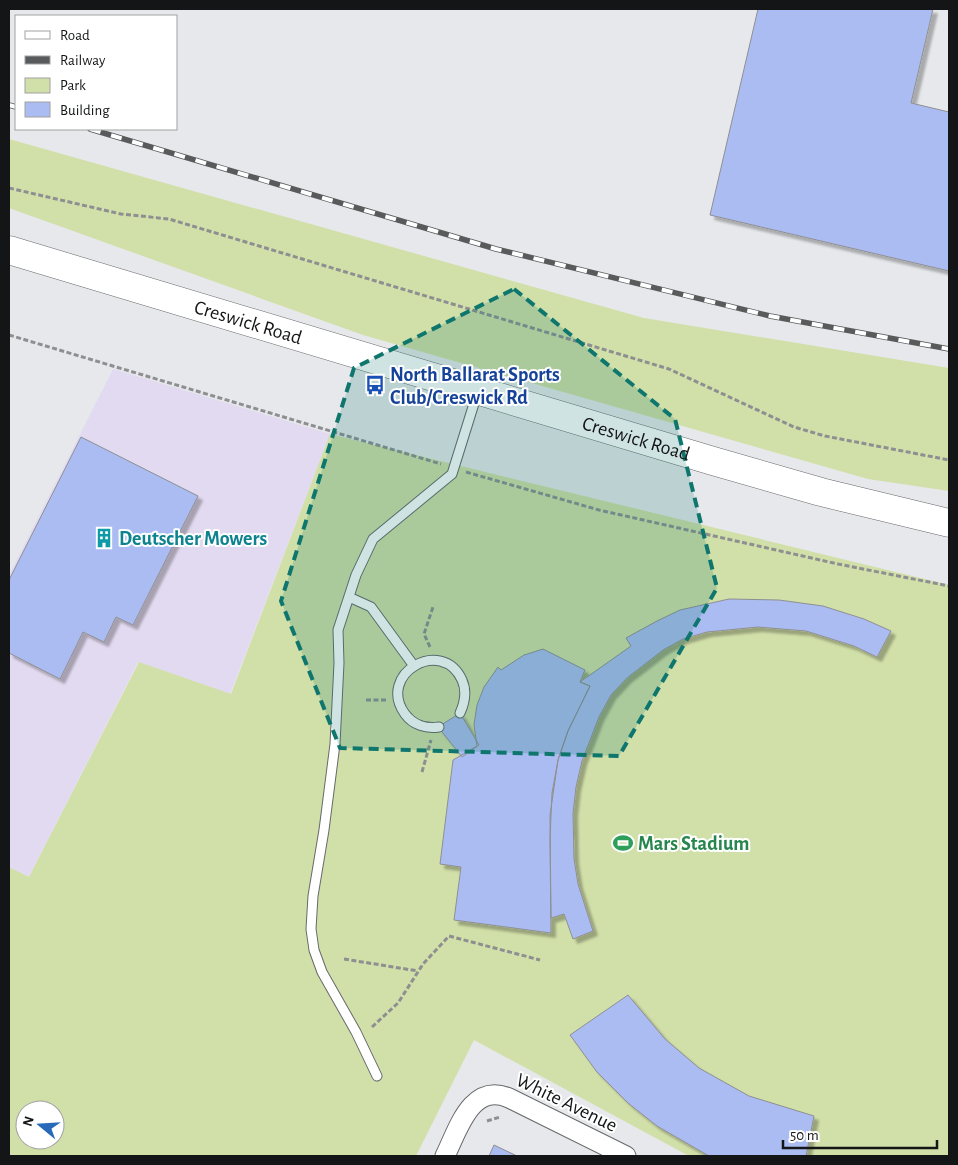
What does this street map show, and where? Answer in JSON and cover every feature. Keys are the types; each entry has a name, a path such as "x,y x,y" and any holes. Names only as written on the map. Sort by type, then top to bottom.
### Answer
{"highway":[{"name":"Creswick Road","path":"9,250 478,392 812,489 949,523"}],"street":[{"name":"White Avenue","path":"445,1156 468,1110 478,1099 486,1095 502,1095 509,1098 626,1156"}],"lane":[{"path":"377,1076 356,1032 322,972 314,950 311,929 313,896 335,744 340,663 338,634 362,558 373,539 401,514 446,482 455,469 478,392"},
{"path":"349,597 371,607 414,666"},
{"path":"439,727 426,727 416,723 407,716 401,707 398,696 399,685 404,675 414,666 422,662 436,661 453,668 463,681 465,697 460,713"}],"path":[{"path":"9,188 121,214 169,219 668,369 794,427 825,436 949,460"},
{"path":"9,334 455,469 599,510 838,564 949,586"},
{"path":"433,607 424,634 436,661"},
{"path":"422,772 430,745"},
{"path":"372,1027 398,1003 418,971 442,942 452,935 540,960"},
{"path":"344,959 418,971"},
{"path":"485,1121 500,1117 509,1121"}],"highlighted area":[{"path":"514,289 675,419 717,588 619,756 340,748 281,601 354,368"}],"shaded area":[{"path":"113,369 330,434 230,694 138,662 29,877 9,867 9,575"}],"green space":[{"path":"9,139 644,318 949,368 949,491 868,479 363,335 9,208"},
{"name":"Mars Stadium","path":"330,434 949,585 949,1156 689,1156 474,1040 416,1156 9,1156 9,867 29,877 139,662 231,694"}],"building":[{"path":"758,9 933,9 911,103 949,112 949,271 710,215"},
{"name":"Deutscher Mowers","path":"81,437 198,496 133,625 116,617 104,642 83,632 60,679 9,653 9,580"},
{"path":"729,599 779,600 823,606 864,619 891,631 877,657 854,646 806,631 758,627 707,632 683,639 663,650 627,678 611,695 599,717 582,761 576,787 573,813 574,859 578,884 593,931 573,939 564,914 551,918 550,815 558,760 568,731 590,686 580,682 631,646 626,638 680,610"},
{"path":"543,649 585,670 580,682 590,686 568,731 558,760 552,793 550,839 551,933 454,920 461,867 440,864 453,760 477,746 474,725 477,705 484,687 498,667 501,670 524,655"},
{"path":"460,713 479,745 462,757 438,727"},
{"path":"628,995 665,1039 699,1068 749,1096 814,1116 806,1156 709,1156 657,1126 628,1103 597,1072 570,1035"},
{"path":"494,1145 517,1156 489,1156"}],"railway":[{"path":"9,105 15,107"},
{"path":"93,130 496,249 770,316 949,349"}],"place":[{"name":"North Ballarat Sports Club/Creswick Rd","path":"375,385"},
{"name":"Deutscher Mowers","path":"104,538"},
{"name":"Mars Stadium","path":"623,843"}]}
